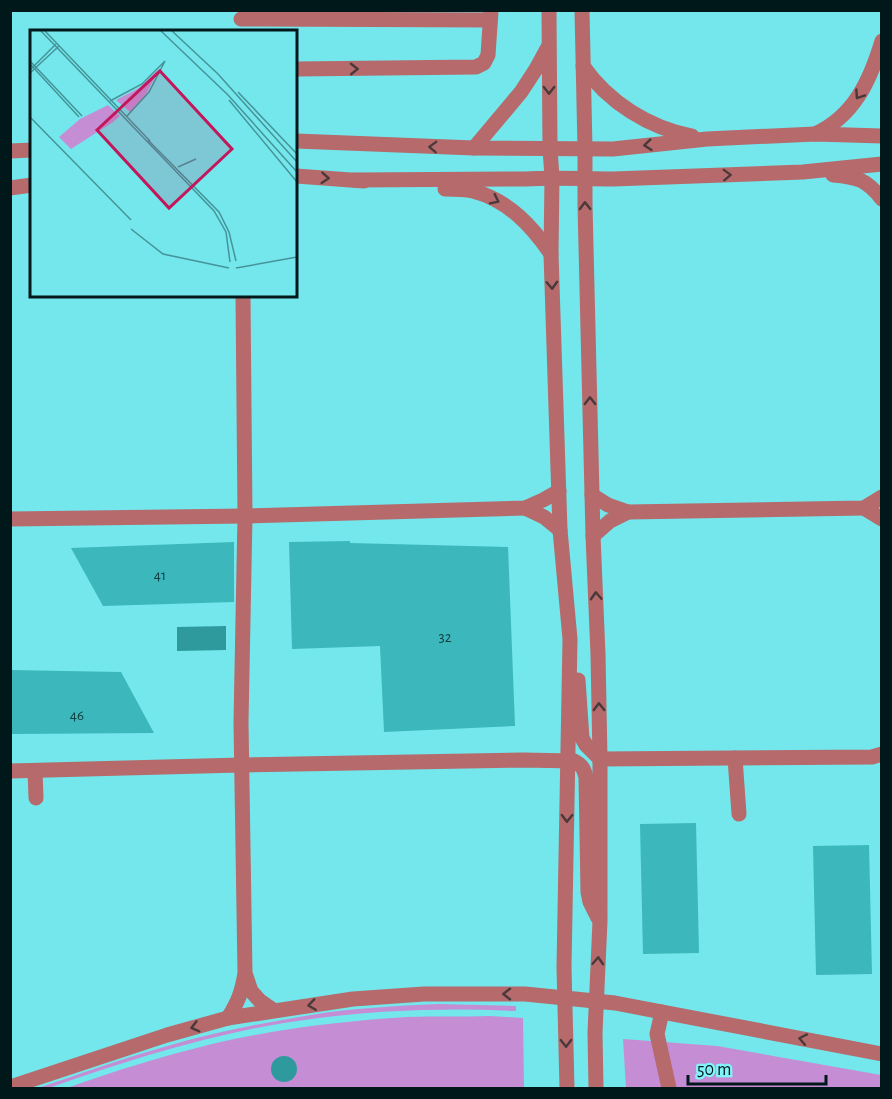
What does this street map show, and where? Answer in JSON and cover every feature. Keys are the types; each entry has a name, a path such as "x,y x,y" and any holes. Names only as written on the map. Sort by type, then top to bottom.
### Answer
{"street":[{"path":"549,10 551,254 560,530 570,639 564,967 567,1089"},
{"path":"582,10 600,759 600,921 595,1033 596,1089"},
{"path":"240,20 491,15 488,55 484,63 476,67 297,69"},
{"path":"815,134 828,129 838,121 856,100 869,79 882,41"},
{"path":"474,148 520,93 549,44"},
{"path":"583,66 600,89 637,115 670,131 707,139"},
{"path":"297,141 474,148 613,149 707,139 815,134 882,136"},
{"path":"10,151 30,150"},
{"path":"354,180 552,177 585,179 803,172 882,164"},
{"path":"803,172 862,180 882,199"},
{"path":"297,176 472,191 510,208 526,222 551,254"},
{"path":"10,188 30,185"},
{"path":"228,1018 242,990 245,973 241,765 245,516 243,297"},
{"path":"10,519 245,516 525,507 559,491"},
{"path":"592,495 608,505 628,512 864,508 882,497"},
{"path":"525,507 560,530"},
{"path":"864,508 882,519"},
{"path":"593,536 610,521 628,512"},
{"path":"570,639 577,668 582,738 600,759 879,757"},
{"path":"735,758 739,814"},
{"path":"10,771 568,760 581,764 585,770 588,892 590,902 600,921"},
{"path":"35,771 36,798"},
{"path":"245,973 250,991 273,1010"},
{"path":"10,1087 167,1035 228,1018 353,999 424,994 525,994 621,1004 882,1054"},
{"path":"662,1012 657,1034 669,1089"}],"shaded area":[{"path":"438,1004 516,1006 516,1011 391,1011 298,1021 184,1045 49,1088 38,1088 148,1052 237,1029 343,1011"},
{"path":"490,1016 523,1018 524,1088 67,1088 175,1054 260,1034 309,1026 383,1019"},
{"path":"623,1039 717,1046 881,1075 881,1088 626,1088"}],"water":[{"path":"226,626 226,650 177,651 177,627"},
{"path":"284,1056 293,1060 297,1069 293,1078 284,1082 275,1078 271,1069 275,1060"}],"building":[{"path":"350,541 350,543 508,547 515,726 384,732 380,646 292,649 289,542"},
{"path":"234,542 234,602 103,606 71,548"},
{"path":"10,670 121,672 154,733 10,734"},
{"path":"696,823 699,953 643,954 640,824"},
{"path":"869,845 872,974 816,975 813,846"}]}
